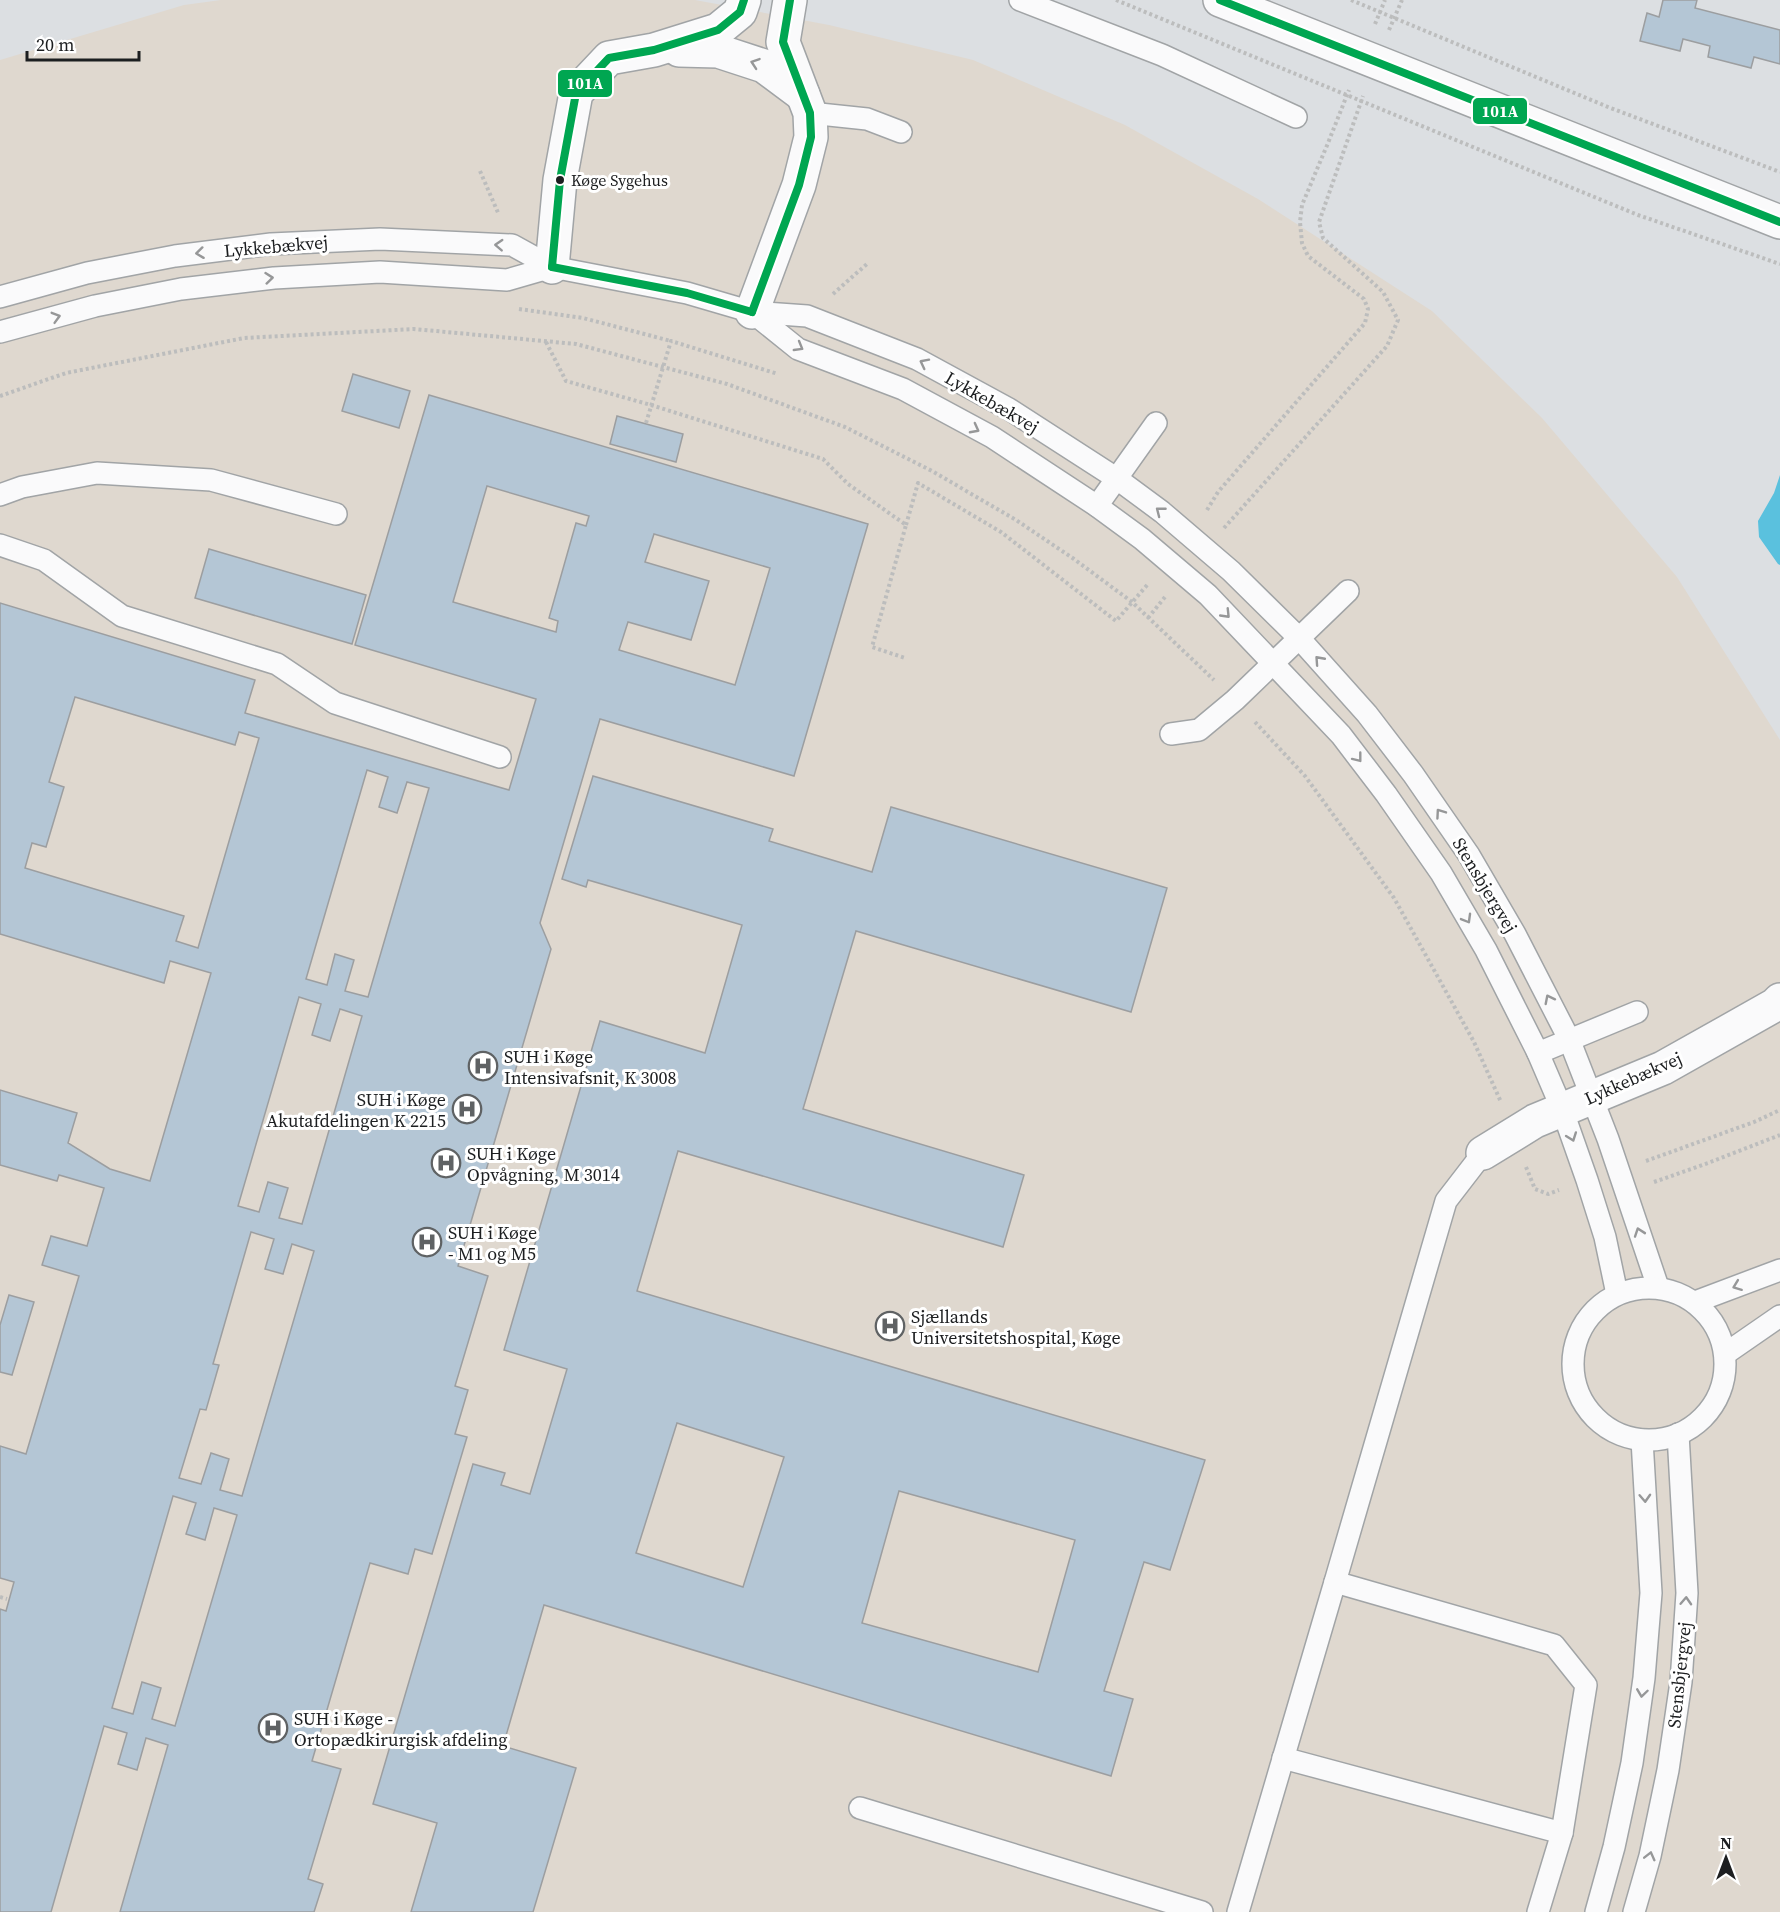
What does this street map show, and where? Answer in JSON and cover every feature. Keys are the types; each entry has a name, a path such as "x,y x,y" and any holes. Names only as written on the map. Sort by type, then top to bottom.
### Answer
{"street":[{"path":"552,267 560,180 576,93 609,58 654,50 718,30 740,12 744,0"},
{"path":"753,312 799,185 811,137 807,104 783,42 790,0"},
{"path":"1220,0 1780,222"},
{"path":"654,50 718,51 764,66 807,104"},
{"name":"Lykkebækvej","path":"1483,1153 1535,1121 1663,1068 1775,1005 1780,1000"}],"lane":[{"path":"1020,0 1162,55 1296,117"},
{"path":"807,104 867,119 901,132"},
{"name":"Lykkebækvej","path":"0,297 98,270 175,256 271,244 380,239 512,245 552,267 687,293 753,312 807,316 917,359 1009,409 1116,478 1189,534 1204,549"},
{"name":"Lykkebækvej","path":"0,332 94,306 181,289 262,279 380,272 507,280 552,267"},
{"name":"Lykkebækvej","path":"753,312 798,349 903,389 992,438 1097,506 1175,568"},
{"path":"1097,506 1156,423"},
{"path":"0,495 22,487 97,473 211,480 336,514"},
{"path":"0,545 44,560 122,616 277,664 335,703 500,757"},
{"name":"Stensbjergvej","path":"1204,549 1231,570 1299,638 1367,714 1413,774 1469,855 1515,934 1569,1039 1593,1097 1658,1287"},
{"name":"Stensbjergvej","path":"1175,568 1208,596 1341,735 1386,794 1441,873 1486,950 1538,1053 1562,1109 1605,1237 1617,1294"},
{"path":"1171,734 1199,730 1235,700 1348,591"},
{"path":"1538,1053 1637,1012"},
{"path":"1238,1912 1446,1201 1483,1153"},
{"path":"1695,1302 1780,1270"},
{"path":"1658,1287 1695,1302 1709,1317 1719,1334 1725,1354 1725,1374 1720,1393 1710,1410 1696,1424 1678,1434 1659,1440 1642,1440 1616,1434 1598,1421 1584,1405 1575,1385 1573,1353 1584,1322 1599,1306 1617,1294 1638,1288 1658,1287"},
{"path":"1725,1354 1780,1316"},
{"name":"Stensbjergvej","path":"1634,1912 1650,1856 1668,1770 1681,1682 1687,1593 1678,1434"},
{"name":"Stensbjergvej","path":"1596,1912 1614,1847 1632,1763 1644,1678 1651,1593 1642,1440"},
{"path":"1335,1582 1554,1645 1586,1685 1562,1833 1538,1912"},
{"path":"1283,1758 1562,1833"},
{"path":"860,1808 1202,1912"}],"path":[{"path":"1116,0 1638,214 1780,264"},
{"path":"1351,0 1608,107 1780,172"},
{"path":"1204,549 1387,346 1398,320 1383,292 1323,238 1318,222 1361,101 1368,60 1385,0"},
{"path":"1189,534 1218,492 1365,323 1368,309 1364,299 1308,256 1302,243 1300,222 1302,205 1347,94 1394,18 1402,0"},
{"path":"0,396 66,373 243,338 414,329 576,344 727,384 845,427 932,471 1016,520 1074,559 1132,602 1235,700 1305,776 1394,898 1474,1042 1514,1134 1534,1189 1548,1194 1587,1180"},
{"path":"546,341 566,381 823,459 848,484 906,525"},
{"path":"905,658 872,647 918,483 1001,532 1116,621 1132,602 1175,568"},
{"path":"1148,618 1175,568"},
{"path":"1619,1170 1754,1122 1780,1110"},
{"path":"1626,1191 1780,1135"},
{"path":"0,1597 7,1599"}],"shaded area":[{"name":"Sjællands Universitetshospital, Køge","path":"221,0 695,0 829,25 973,60 1125,125 1258,199 1432,311 1542,418 1677,577 1780,740 1780,1912 0,1912 0,60 184,5"}],"water":[{"path":"1780,475 1780,565 1759,537 1758,521 1774,493"}],"building":[{"path":"1663,0 1697,0 1695,8 1780,30 1780,64 1754,57 1751,68 1708,57 1710,46 1683,39 1680,51 1640,41 1647,13 1659,17"},
{"path":"353,374 410,391 399,428 342,411"},
{"path":"429,395 868,524 794,776 600,719 540,923 551,949 458,1266 488,1276 455,1386 468,1390 455,1434 467,1437 432,1554 415,1549 408,1574 370,1563 312,1761 341,1769 308,1879 323,1884 314,1912 120,1912 168,1745 146,1738 137,1770 118,1764 127,1733 104,1726 51,1912 0,1912 0,1609 6,1611 14,1582 0,1578 0,1446 26,1454 79,1276 42,1265 51,1236 87,1246 104,1188 59,1175 57,1181 0,1165 0,1090 77,1113 68,1143 110,1169 150,1181 211,973 170,961 164,983 0,934 0,603 255,680 245,713 509,790 536,699 355,645","holes":["487,486 589,516 586,526 576,523 549,618 558,621 556,632 453,602","654,534 770,568 735,685 619,650 628,622 691,640 709,581 645,562","75,697 235,745 239,732 259,738 198,948 176,941 184,916 25,868 32,843 46,847 64,787 49,782","367,770 388,777 379,807 397,813 407,782 429,788 368,997 345,991 354,960 335,954 327,985 306,979","299,997 321,1004 312,1035 330,1041 340,1009 362,1016 302,1224 279,1218 288,1188 268,1182 259,1212 238,1206","251,1232 274,1239 265,1269 283,1274 292,1244 314,1251 242,1496 220,1490 229,1459 211,1453 201,1484 179,1478 200,1409 206,1410 219,1365 213,1364","173,1496 196,1503 186,1534 205,1540 214,1508 237,1515 175,1726 152,1719 161,1688 142,1682 133,1714 112,1708"]},
{"path":"617,416 683,434 676,462 610,444"},
{"path":"209,549 366,595 352,644 195,598"},
{"path":"593,776 773,829 769,841 872,872 891,807 1167,888 1131,1012 856,931 803,1109 1024,1175 1003,1247 678,1151 637,1291 1205,1460 1170,1570 1144,1562 1104,1691 1133,1699 1111,1776 544,1605 503,1746 576,1768 533,1912 411,1912 437,1823 373,1804 473,1464 505,1473 501,1485 530,1494 567,1369 504,1350 600,1021 705,1053 742,925 588,880 586,887 562,879","holes":["677,1423 784,1457 743,1587 636,1553","899,1491 1075,1540 1038,1672 862,1623"]},
{"path":"9,1295 34,1302 12,1375 0,1372 0,1325"}],"transit line":[{"name":"101A","path":"552,267 560,180 576,93 609,58 654,50 718,30 740,12 744,0"},
{"name":"101A","path":"752,312 799,185 811,137 810,113 783,42 790,0"},
{"name":"101A","path":"1220,0 1780,222"},
{"name":"101A","path":"552,267 687,293 752,312"}],"place":[{"name":"Køge Sygehus","path":"560,180"},
{"name":"SUH i Køge Intensivafsnit, K 3008","path":"483,1066"},
{"name":"SUH i Køge Akutafdelingen K 2215","path":"467,1109"},
{"name":"SUH i Køge Opvågning, M 3014","path":"446,1163"},
{"name":"SUH i Køge - M1 og M5","path":"427,1242"},
{"name":"Sjællands Universitetshospital, Køge","path":"890,1326"},
{"name":"SUH i Køge - Ortopædkirurgisk afdeling","path":"273,1728"}]}
